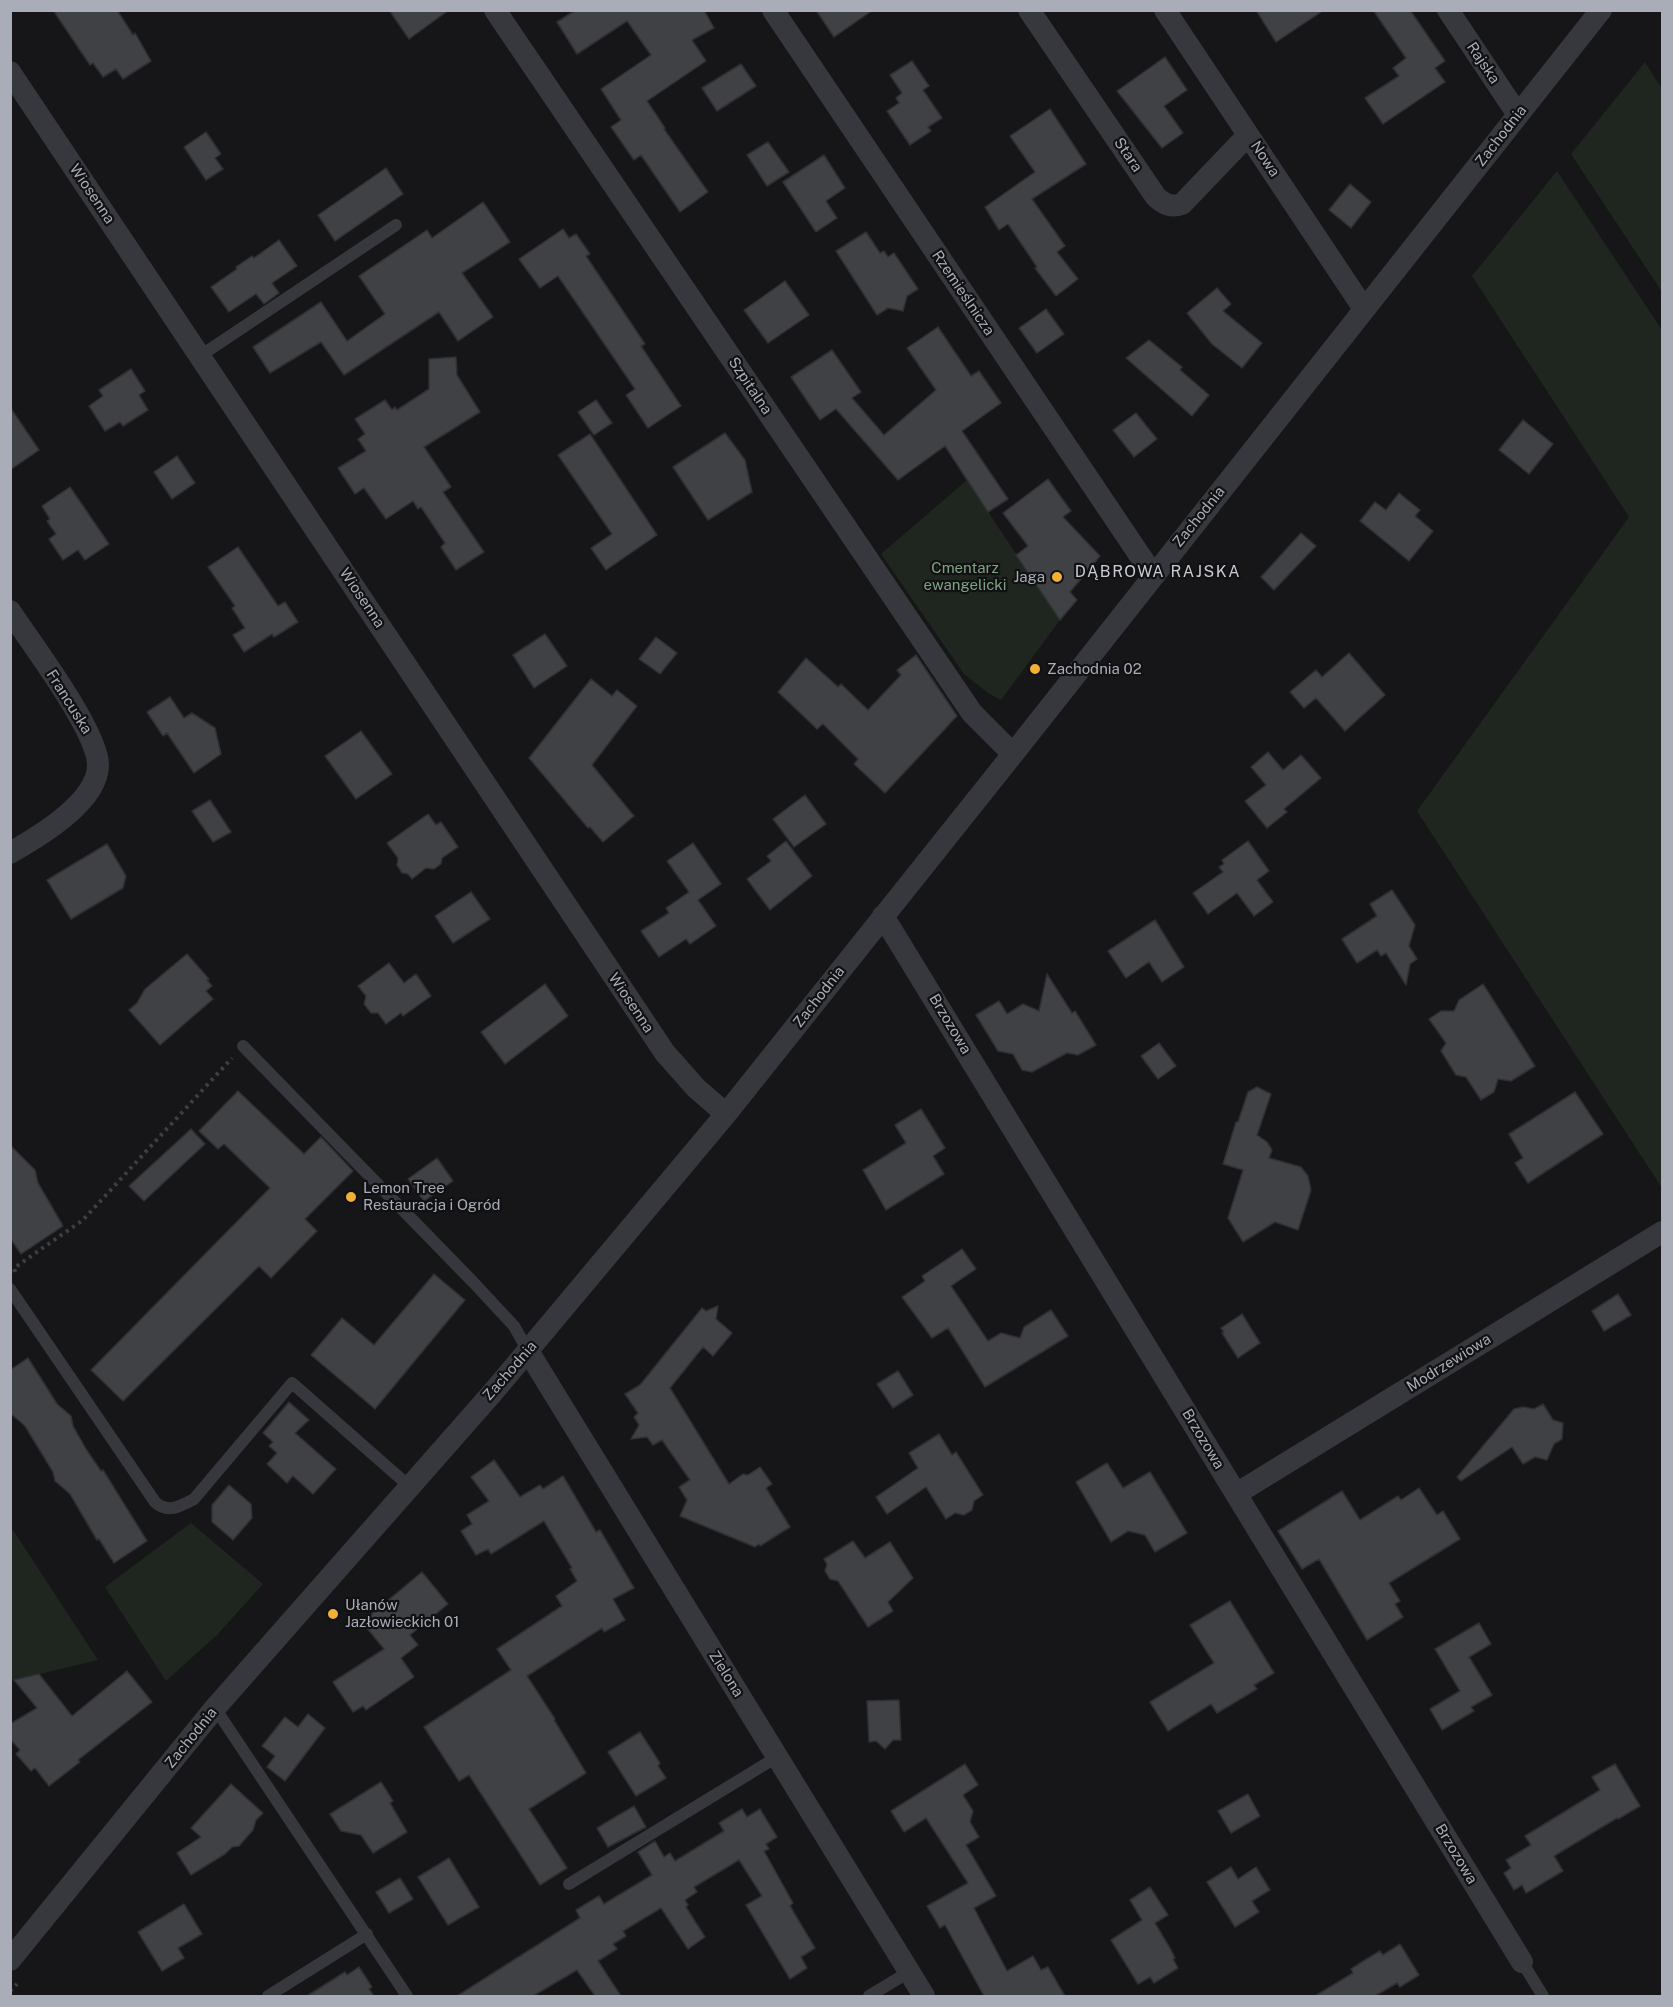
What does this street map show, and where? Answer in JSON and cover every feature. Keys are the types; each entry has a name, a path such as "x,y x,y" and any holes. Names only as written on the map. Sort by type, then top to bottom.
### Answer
{"street":[{"name":"Szpitalna","path":"495,10 972,713 1013,754"},
{"name":"Rzemieślnicza","path":"773,10 1153,575"},
{"name":"Stara","path":"1029,10 1156,196 1164,204 1175,206 1182,204 1248,135"},
{"name":"Nowa","path":"1165,10 1364,309"},
{"name":"Rajska","path":"1448,10 1518,115"},
{"name":"Zachodnia","path":"10,1960 215,1708 528,1350 726,1114 1601,10"},
{"name":"Wiosenna","path":"10,72 665,1053 696,1088 726,1114"},
{"name":"Francuska","path":"10,611 81,718 93,741 98,766 83,799 66,817 10,853"},
{"name":"Brzozowa","path":"883,916 1522,1962"},
{"name":"Modrzewiowa","path":"1236,1494 1662,1232"},
{"name":"Zielona","path":"528,1350 924,1996"}],"lane":[{"path":"200,356 396,225"},
{"path":"243,1046 473,1282 514,1326 528,1350"},
{"path":"14,1294 160,1507 169,1509 182,1506 194,1499 292,1383 409,1486"},
{"path":"215,1708 368,1934 407,1996"},
{"path":"569,1884 777,1757"},
{"path":"268,1996 368,1934"},
{"path":"1522,1962 1544,1996"},
{"path":"870,1996 909,1972"}],"path":[{"path":"14,1294 14,1268 83,1220 243,1046"}],"green space":[{"path":"1645,62 1662,89 1662,292 1571,154"},
{"path":"1557,171 1662,330 1662,1188 1417,811 1629,517 1472,276"},
{"name":"Cmentarz ewangelicki","path":"967,480 1060,620 1001,700 964,674 881,554"},
{"path":"191,1523 263,1584 217,1635 166,1681 105,1587"},
{"path":"11,1527 98,1660 11,1681"}],"building":[{"path":"53,10 117,10 133,35 135,33 151,61 123,79 116,69 103,77 93,63 90,65"},
{"path":"389,10 449,10 409,39"},
{"path":"576,10 704,10 714,28 692,40 706,61 647,101 708,192 680,212 641,155 634,160 611,127 621,120 601,89 651,55 627,21 577,54 557,22"},
{"path":"816,10 873,10 834,37"},
{"path":"1256,10 1324,10 1276,42"},
{"path":"1373,10 1410,10 1445,61 1435,68 1445,82 1383,124 1365,98 1399,76 1393,68 1406,58"},
{"path":"1165,57 1187,90 1164,106 1183,133 1162,148 1117,91"},
{"path":"912,61 929,86 923,90 942,118 928,127 931,131 910,145 887,111 899,103 896,98 902,93 890,75"},
{"path":"741,64 756,86 717,111 702,88"},
{"path":"1050,109 1086,164 1032,199 1065,246 1057,252 1078,279 1056,296 1035,268 1037,267 1008,224 999,230 985,207 1035,172 1010,136"},
{"path":"206,132 221,154 215,158 223,169 206,180 184,147"},
{"path":"768,142 789,172 767,186 747,155"},
{"path":"824,155 845,188 826,201 837,218 816,232 783,182"},
{"path":"386,168 403,194 335,241 318,215"},
{"path":"1350,184 1371,202 1351,228 1329,210"},
{"path":"483,202 510,242 462,273 493,317 458,341 439,312 344,375 321,342 270,373 253,347 321,302 347,341 385,314 359,276 427,230 432,238"},
{"path":"563,229 569,238 576,234 590,254 586,256 645,344 641,346 681,406 648,428 626,395 635,389 558,276 540,288 519,259"},
{"path":"866,232 880,253 884,251 888,257 894,253 918,289 907,296 903,311 888,308 877,315 836,251"},
{"path":"279,240 297,266 272,283 279,293 264,304 256,294 229,312 211,287 237,269 236,267 252,256 254,258"},
{"path":"785,281 809,315 768,343 744,310"},
{"path":"1217,288 1231,304 1223,311 1262,343 1242,368 1212,344 1187,313"},
{"path":"1046,309 1064,334 1037,353 1019,328"},
{"path":"938,327 971,376 979,371 1001,403 962,431 1008,499 988,512 945,446 898,480 836,409 820,420 791,377 832,350 861,392 852,398 884,435 936,390 907,348"},
{"path":"1149,340 1182,367 1180,370 1209,395 1192,416 1126,358"},
{"path":"456,357 457,375 480,412 424,447 451,487 443,492 484,552 456,570 441,547 445,543 421,507 418,509 413,501 386,519 364,488 355,494 338,468 366,451 358,439 365,434 355,419 385,400 392,410 395,407 397,410 429,389 429,359"},
{"path":"131,369 145,391 139,395 148,410 123,426 120,422 105,431 89,406 103,396 99,390"},
{"path":"596,400 612,423 594,435 578,412"},
{"path":"10,407 39,450 10,470"},
{"path":"1136,413 1157,439 1134,457 1113,430"},
{"path":"1523,420 1553,444 1529,474 1499,450"},
{"path":"725,433 745,460 752,492 708,520 673,467"},
{"path":"590,434 657,535 606,570 591,548 612,534 558,455"},
{"path":"177,456 195,483 172,499 154,472"},
{"path":"1048,479 1071,511 1063,517 1100,556 1070,592 1077,600 1060,620 1016,555 1028,546 1003,513"},
{"path":"70,487 109,544 85,560 78,550 63,560 49,539 56,534 47,521 50,519 42,506"},
{"path":"1399,493 1420,510 1415,516 1433,531 1409,561 1360,521 1375,502 1386,510"},
{"path":"1301,533 1316,546 1274,590 1261,577"},
{"path":"238,547 278,606 285,602 298,622 274,637 272,634 244,652 233,635 245,628 232,608 235,606 208,567"},
{"path":"545,634 567,666 534,688 513,655"},
{"path":"656,637 677,653 660,674 639,659"},
{"path":"1349,653 1385,695 1345,731 1316,698 1304,708 1290,692 1316,670 1322,677"},
{"path":"916,655 957,716 885,793 854,764 858,759 823,724 817,729 778,692 806,658 838,687 841,684 868,710 901,675 897,670"},
{"path":"591,679 612,696 617,690 637,706 592,765 634,816 603,842 590,827 588,828 529,758"},
{"path":"170,697 184,718 192,713 215,728 221,754 194,773 167,733 163,736 147,712"},
{"path":"361,731 392,774 356,799 325,756"},
{"path":"1268,752 1283,770 1301,755 1321,778 1284,809 1287,812 1267,828 1245,801 1266,785 1251,767"},
{"path":"805,795 826,824 794,847 773,819"},
{"path":"210,800 231,832 213,842 192,811"},
{"path":"428,814 436,825 441,822 458,847 442,858 441,864 434,869 426,868 412,879 408,874 402,873 397,865 398,858 387,843"},
{"path":"786,841 812,876 770,910 747,879 771,861 767,856"},
{"path":"1248,841 1269,871 1257,880 1273,902 1254,916 1237,893 1208,914 1193,893 1223,872 1219,867 1224,864 1222,860"},
{"path":"693,843 721,884 698,900 716,926 690,944 686,939 659,957 641,931 669,913 666,908 689,892 667,861"},
{"path":"107,844 126,876 123,888 71,919 47,880"},
{"path":"1392,890 1415,925 1409,946 1417,959 1410,964 1406,985 1386,953 1381,956 1377,950 1357,963 1342,939 1377,916 1370,904"},
{"path":"471,892 490,919 453,943 435,916"},
{"path":"1155,920 1184,967 1162,982 1149,962 1126,978 1108,951"},
{"path":"187,954 209,979 207,980 212,986 206,991 213,999 160,1045 129,1010 137,1003 145,989"},
{"path":"389,963 404,983 416,974 431,996 403,1016 401,1013 386,1024 378,1013 371,1013 364,1004 366,996 358,986"},
{"path":"1047,974 1072,1013 1075,1011 1096,1045 1078,1055 1067,1053 1032,1072 1022,1070 1013,1054 998,1051 976,1015 999,1001 1007,1014 1023,1004 1039,1011"},
{"path":"545,984 568,1016 505,1064 481,1032"},
{"path":"1483,984 1535,1066 1511,1081 1498,1079 1494,1092 1481,1100 1466,1077 1456,1075 1441,1051 1446,1043 1429,1019 1441,1011 1454,1011 1459,1000"},
{"path":"1159,1043 1176,1066 1158,1079 1141,1056"},
{"path":"1257,1087 1271,1094 1257,1135 1267,1142 1272,1150 1269,1158 1301,1167 1308,1176 1311,1190 1298,1230 1275,1222 1243,1242 1228,1218 1243,1170 1223,1164 1248,1092"},
{"path":"238,1091 304,1154 321,1137 353,1171 305,1219 317,1231 271,1278 259,1266 123,1401 91,1370 270,1188 224,1144 218,1149 199,1131"},
{"path":"1575,1092 1603,1134 1528,1183 1515,1163 1523,1158 1509,1134"},
{"path":"921,1109 945,1148 933,1156 944,1174 886,1210 863,1170 906,1143 895,1125"},
{"path":"191,1129 205,1144 144,1201 129,1186"},
{"path":"10,1145 35,1170 38,1183 63,1226 21,1254 10,1238"},
{"path":"437,1158 453,1181 424,1201 408,1179"},
{"path":"962,1249 976,1269 951,1286 988,1341 1001,1333 1020,1338 1024,1327 1051,1310 1068,1336 985,1387 948,1328 932,1338 902,1297 925,1281 922,1276"},
{"path":"434,1274 465,1300 375,1409 311,1355 342,1318 374,1345"},
{"path":"1618,1294 1631,1315 1604,1331 1592,1311"},
{"path":"718,1306 716,1319 732,1333 713,1356 703,1347 670,1388 729,1484 743,1474 748,1475 760,1467 772,1484 766,1488 790,1527 755,1547 680,1516 687,1500 679,1487 690,1480 662,1440 653,1445 647,1437 631,1439 639,1425 634,1417 638,1413 625,1394 640,1385 702,1308 706,1311"},
{"path":"1242,1314 1260,1343 1238,1358 1221,1328"},
{"path":"28,1358 57,1404 71,1416 73,1426 86,1449 101,1471 103,1470 147,1541 114,1563 99,1539 97,1540 70,1494 55,1481 53,1472 25,1426 10,1413 10,1370"},
{"path":"898,1371 913,1395 893,1408 877,1384"},
{"path":"289,1402 309,1420 295,1433 336,1469 313,1494 293,1476 287,1483 267,1464 277,1453 269,1446 273,1442 263,1433"},
{"path":"1543,1404 1553,1420 1563,1423 1562,1439 1554,1444 1547,1460 1535,1457 1523,1464 1512,1447 1461,1481 1457,1477 1514,1409 1523,1407 1534,1409"},
{"path":"939,1434 952,1455 956,1452 983,1495 974,1501 972,1510 964,1515 955,1513 946,1519 926,1487 887,1514 876,1497 918,1468 909,1453"},
{"path":"494,1460 520,1497 540,1485 543,1489 563,1476 596,1532 600,1530 634,1588 613,1599 625,1620 604,1632 602,1628 527,1676 586,1773 529,1809 567,1868 540,1885 469,1775 459,1781 424,1727 511,1670 497,1649 562,1606 556,1596 577,1581 570,1569 572,1568 544,1521 491,1554 488,1549 476,1555 461,1531 472,1524 467,1515 489,1501 471,1477"},
{"path":"1107,1463 1123,1488 1150,1472 1187,1533 1155,1552 1145,1535 1128,1531 1111,1542 1076,1482"},
{"path":"229,1485 251,1504 252,1518 233,1540 212,1522 212,1505"},
{"path":"1419,1488 1437,1515 1443,1511 1460,1539 1389,1583 1400,1601 1395,1604 1403,1617 1367,1640 1319,1559 1302,1569 1278,1531 1342,1491 1360,1520 1398,1496 1401,1500"},
{"path":"853,1541 865,1558 890,1542 913,1578 888,1602 893,1611 868,1627 838,1581 830,1579 825,1571 827,1564 824,1559"},
{"path":"422,1572 448,1604 410,1635 418,1645 401,1658 414,1677 366,1710 363,1706 353,1712 333,1682 384,1649 362,1622"},
{"path":"1230,1601 1274,1673 1254,1685 1257,1689 1217,1713 1211,1704 1168,1731 1150,1702 1214,1663 1190,1625"},
{"path":"1479,1623 1491,1644 1469,1657 1492,1695 1471,1707 1474,1711 1442,1730 1430,1709 1460,1691 1435,1649"},
{"path":"127,1671 152,1702 78,1760 80,1762 49,1786 35,1768 31,1771 16,1754 20,1750 10,1739 10,1724 37,1708 14,1680 39,1674 72,1716"},
{"path":"899,1700 901,1740 893,1740 885,1749 876,1741 869,1742 867,1701"},
{"path":"308,1714 325,1728 285,1781 267,1767 275,1756 262,1746 285,1717 298,1727"},
{"path":"640,1732 660,1763 658,1766 666,1778 636,1796 608,1752"},
{"path":"965,1764 978,1785 963,1795 973,1811 970,1822 979,1837 966,1845 996,1896 974,1908 1007,1971 1033,1956 1041,1970 1048,1967 1065,1996 984,1996 945,1925 940,1928 927,1906 968,1883 926,1818 904,1832 891,1811"},
{"path":"1615,1764 1640,1806 1554,1856 1563,1871 1526,1893 1522,1885 1514,1890 1504,1873 1511,1868 1506,1860 1531,1845 1525,1836 1600,1790 1592,1777"},
{"path":"381,1782 393,1801 390,1803 407,1832 373,1853 361,1835 341,1831 330,1814"},
{"path":"231,1784 263,1813 256,1820 253,1830 239,1846 232,1847 225,1854 191,1875 177,1853 201,1837 191,1828"},
{"path":"1248,1794 1260,1816 1231,1833 1218,1811"},
{"path":"634,1806 646,1827 608,1847 597,1828"},
{"path":"742,1809 747,1817 760,1809 777,1837 766,1844 769,1849 764,1851 793,1903 790,1906 815,1948 801,1957 807,1968 790,1979 746,1905 762,1896 739,1860 694,1887 697,1892 685,1900 688,1905 686,1907 705,1937 688,1949 661,1908 623,1931 626,1936 613,1944 617,1949 598,1961 621,1996 595,1996 577,1970 533,1996 457,1996 580,1918 576,1910 599,1896 604,1904 652,1875 638,1852 655,1841 664,1857 670,1853 675,1861 724,1831 719,1823"},
{"path":"449,1858 479,1907 448,1925 418,1877"},
{"path":"1231,1867 1238,1879 1256,1867 1270,1890 1252,1901 1259,1912 1235,1927 1207,1882"},
{"path":"400,1878 413,1899 389,1913 376,1892"},
{"path":"1150,1887 1168,1915 1155,1923 1171,1950 1178,1968 1154,1983 1150,1977 1138,1984 1111,1940 1142,1920 1130,1900"},
{"path":"184,1904 202,1934 178,1948 184,1958 162,1971 138,1932"},
{"path":"1400,1944 1419,1975 1400,1987 1397,1983 1375,1996 1315,1996 1353,1973 1351,1969 1365,1960 1380,1951 1383,1955"},
{"path":"359,1967 372,1987 369,1989 374,1996 307,1996 345,1972 347,1975"}],"place":[{"name":"Jaga","path":"1057,577"},
{"name":"Zachodnia 02","path":"1035,669"},
{"name":"Lemon Tree Restauracja i Ogród","path":"351,1197"},
{"name":"Ułanów Jazłowieckich 01","path":"333,1614"}],"district":[{"name":"DĄBROWA RAJSKA","path":"1158,572"}]}
